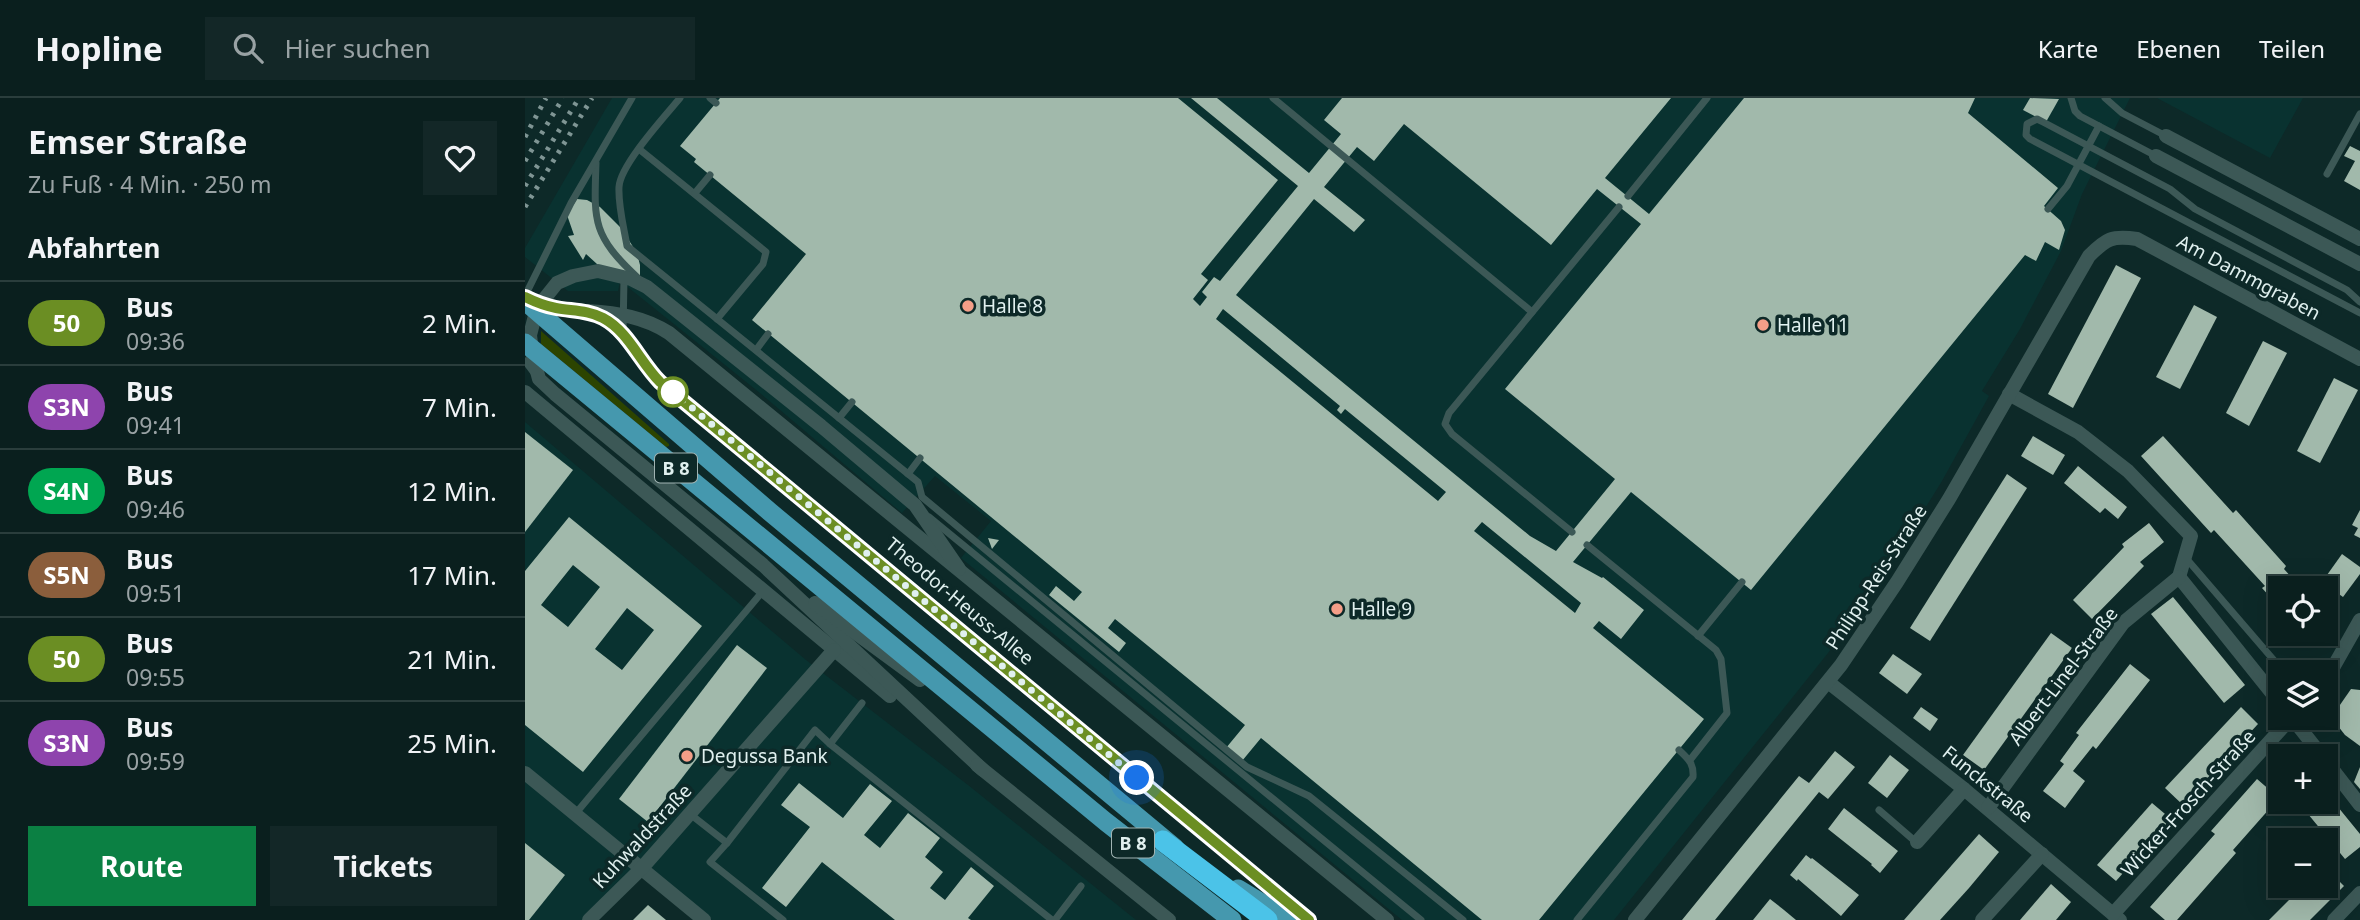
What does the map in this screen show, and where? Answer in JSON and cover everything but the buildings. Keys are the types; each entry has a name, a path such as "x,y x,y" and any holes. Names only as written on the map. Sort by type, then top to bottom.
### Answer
{"highway":[{"path":"1163,841 1267,920"}],"main road":[{"name":"B 8","path":"525,298 770,512 1163,841"},
{"name":"B 8","path":"525,343 1036,764 1231,920"},
{"path":"1163,841 1290,920"}],"street":[{"path":"2166,136 2360,239"},
{"path":"2156,156 2360,264"},
{"name":"Am Dammgraben","path":"2117,236 2137,239 2360,359"},
{"name":"Philipp-Reis-Straße","path":"1635,920 1828,682 1916,553 2089,256 2101,244 2117,236"},
{"name":"Theodor-Heuss-Allee","path":"539,379 530,335 537,308 557,284 573,276 598,271 622,276 647,287 915,505 959,569"},
{"name":"Theodor-Heuss-Allee","path":"525,298 554,307 622,315 646,321 669,333 1387,920"},
{"name":"Theodor-Heuss-Allee","path":"589,312 604,318 623,333 646,367 660,382 1309,920"},
{"path":"539,379 763,565 1036,764"},
{"path":"525,392 834,650 1169,920"},
{"path":"2009,394 2078,432 2128,471 2191,536 2179,577 2268,688"},
{"path":"763,565 982,770"},
{"name":"Albert-Linel-Straße","path":"1988,808 2123,623 2179,577"},
{"path":"2337,660 2360,620"},
{"name":"Kuhwaldstraße","path":"589,920 641,869 834,650"},
{"name":"Funckstraße","path":"1828,682 1988,808 2117,917"},
{"name":"Wicker-Frosch-Straße","path":"2117,917 2281,730"},
{"path":"2301,730 2312,744"},
{"path":"525,773 704,920"},
{"path":"2338,777 2360,805"},
{"path":"1917,842 1964,789"},
{"path":"1982,920 2042,854"},
{"path":"2334,920 2360,893"}],"lane":[{"path":"525,298 566,213 632,98"},
{"path":"623,333 627,246 619,186 624,172 639,149 680,98"},
{"path":"1273,98 1532,312"},
{"path":"1627,196 1707,98"},
{"path":"2071,98 2075,111 2156,156"},
{"path":"2105,98 2122,113 2166,136"},
{"path":"2327,174 2360,114"},
{"path":"2360,302 2347,290 2195,209 2171,189 2037,119 2027,124 2026,135 2030,139 2360,313"},
{"path":"2048,209 2067,186 2099,126"},
{"path":"639,149 766,252 763,264 717,319"},
{"path":"2193,175 2185,167 2183,158 2190,154 2203,156"},
{"path":"596,162 594,212 599,230 608,248 647,287"},
{"path":"695,193 710,175"},
{"path":"1572,533 1452,434 1445,425 1449,413 1619,207"},
{"path":"627,246 918,482 922,497 1247,767 1309,796 1463,920"},
{"path":"755,350 768,334"},
{"path":"525,360 539,379"},
{"path":"839,418 852,402"},
{"path":"908,474 920,458"},
{"path":"915,505 1421,920"},
{"path":"904,524 967,548"},
{"path":"1587,545 1716,650 1721,659 1727,713 1690,760"},
{"path":"2185,557 2274,660"},
{"path":"1698,636 1742,582"},
{"path":"576,813 763,591"},
{"path":"830,744 862,703"},
{"path":"783,920 710,862 815,730 1053,920 1081,886"},
{"path":"1577,920 1693,777 1690,760 1679,750"},
{"path":"1879,810 1917,842"},
{"path":"690,814 727,843"}],"shaded area":[{"path":"612,98 2130,98 2082,194 2061,251 2020,329 1982,391 1989,396 1942,481 1896,555 1828,653 1614,920 1402,920 961,558 991,521 935,476 902,513 760,393 624,284 620,282 618,291 568,291 525,257 525,248"},
{"path":"2157,98 2303,98 2270,158"},
{"path":"525,422 806,660 1136,920 712,920 645,869 587,920 525,920"}],"green space":[{"path":"541,331 669,446 666,447 541,344"}],"railway":[{"path":"525,137 546,98"},
{"path":"525,161 563,98"},
{"path":"525,186 579,98"},
{"path":"525,207 592,98"}],"bus line":[{"name":"50","path":"525,297 554,307 589,312 616,327 660,382 1309,920"}],"place":[{"name":"Halle 8","path":"968,306"},
{"name":"Halle 11","path":"1763,325"},
{"name":"Halle 9","path":"1337,609"},
{"name":"Degussa Bank","path":"687,756"}],"route":[{"path":"673,392 1137,778"}]}
